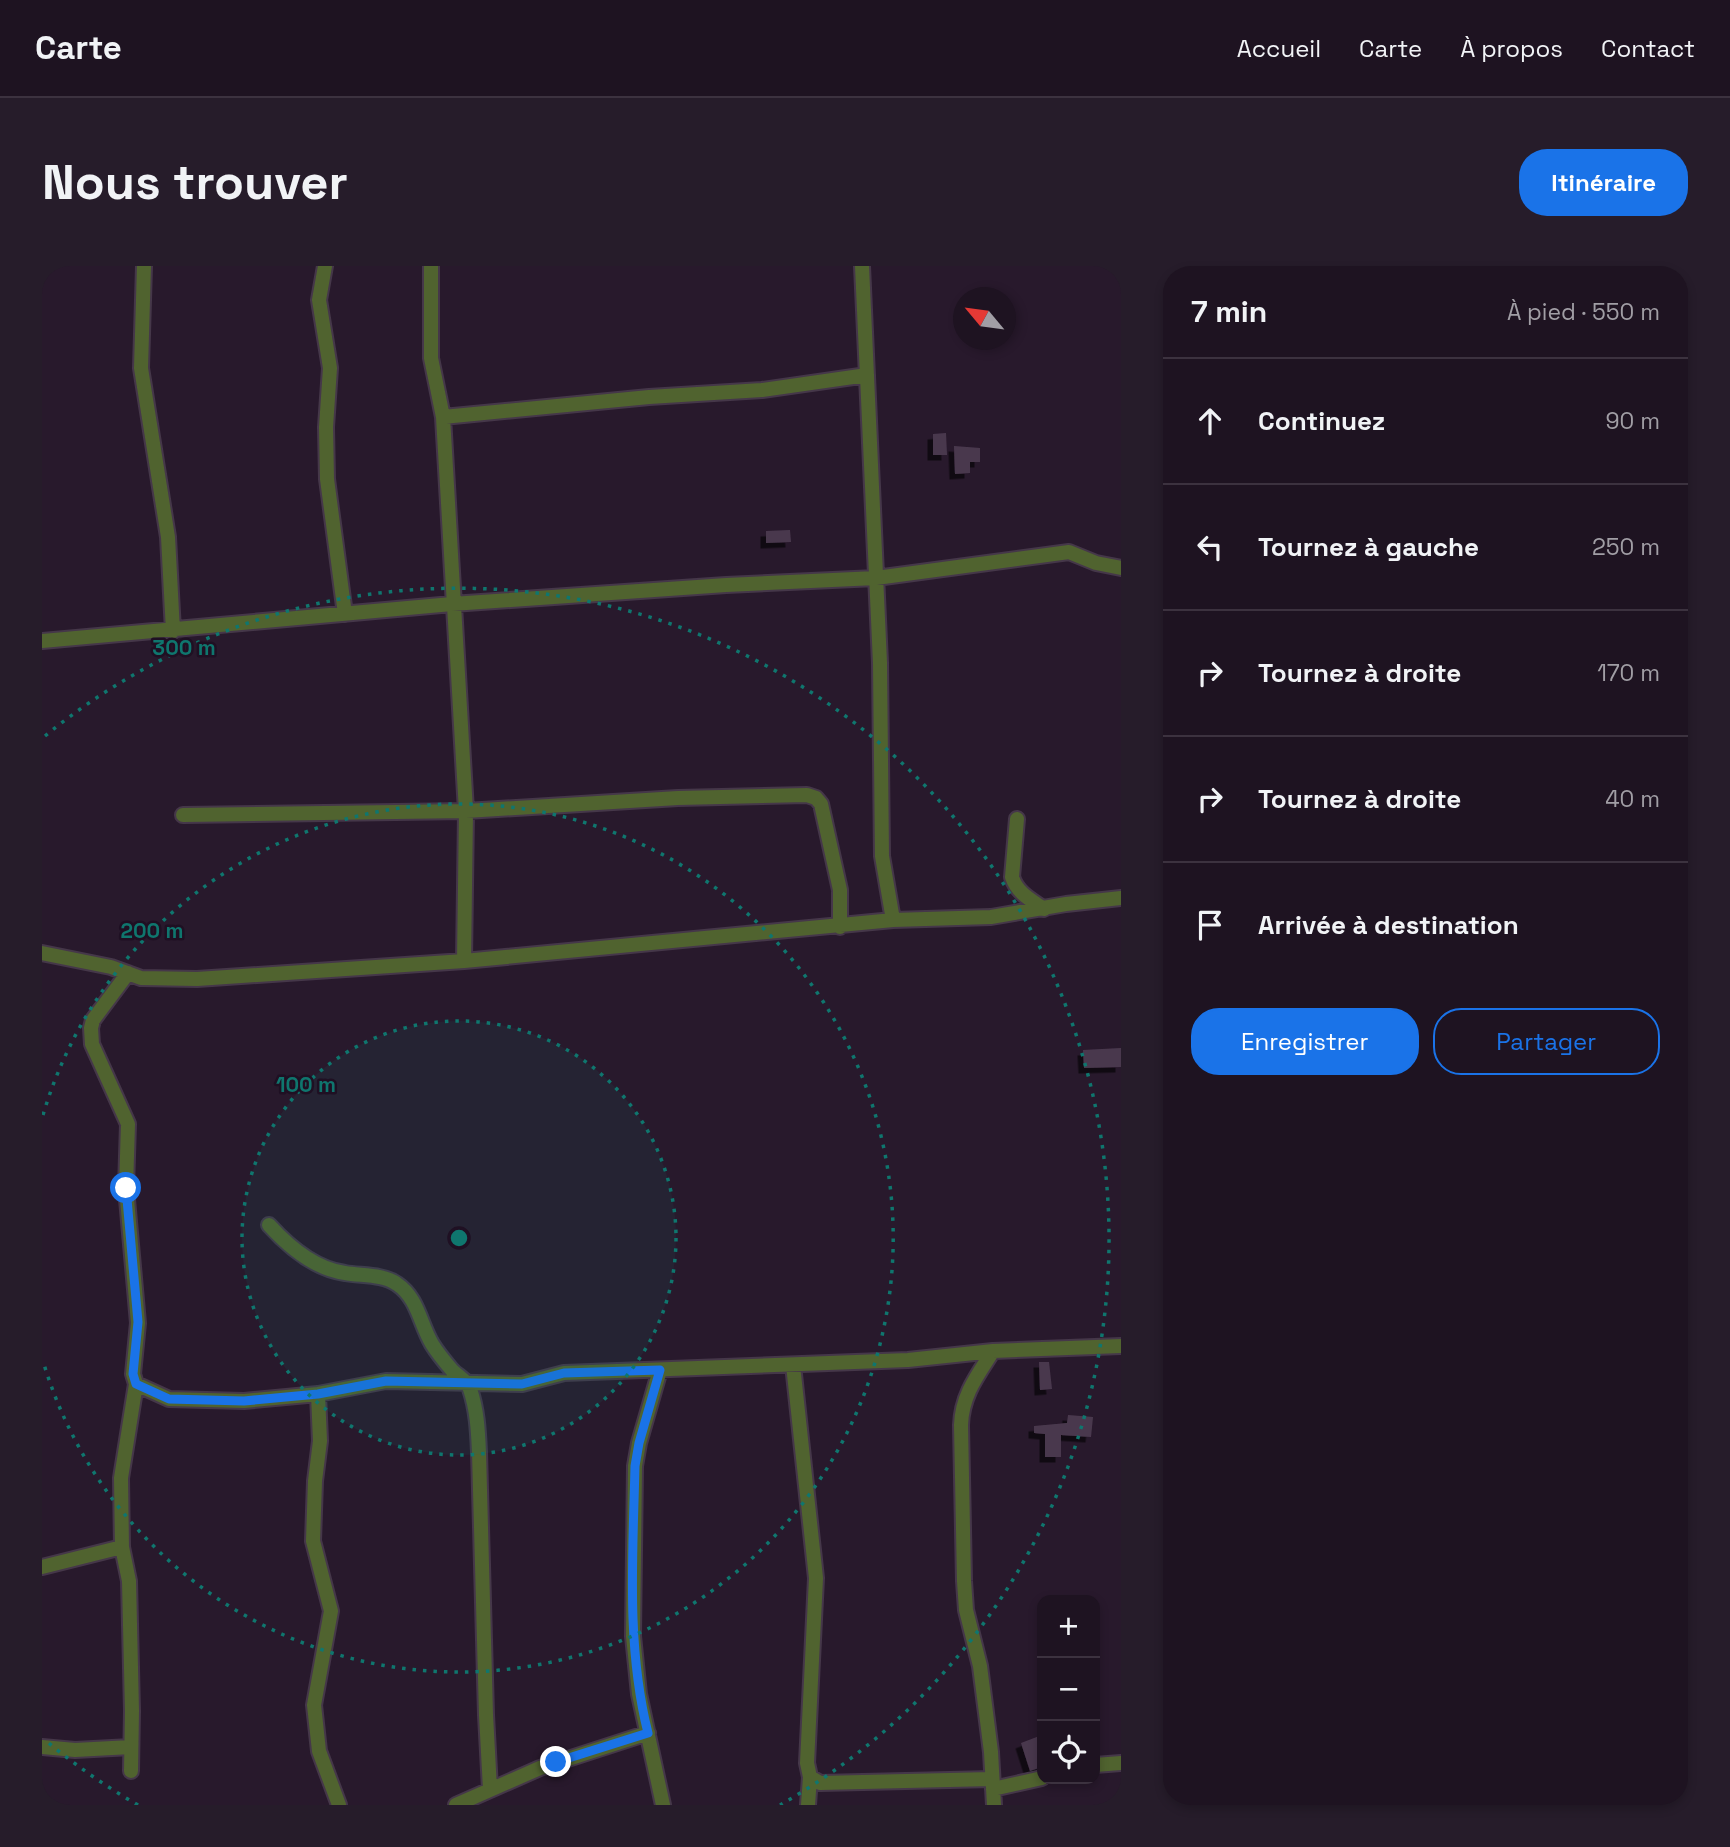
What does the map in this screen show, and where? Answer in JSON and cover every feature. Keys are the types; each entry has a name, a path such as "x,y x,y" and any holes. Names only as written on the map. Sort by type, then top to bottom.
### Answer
{"street":[{"path":"144,266 141,369 168,537 173,631"},
{"path":"325,266 319,300 330,368 326,427 327,480 345,614"},
{"path":"431,266 431,358 443,417 466,811 464,961"},
{"path":"862,266 876,578 882,856 894,920"},
{"path":"443,417 649,397 762,390 867,375"},
{"path":"42,641 452,604 726,585 876,578 1069,552 1096,563 1121,568"},
{"path":"183,815 466,811 678,798 807,795 816,798 821,804 840,890 840,927"},
{"path":"1017,819 1012,877 1015,886 1026,897 1044,909"},
{"path":"42,953 100,965 141,978 197,979 464,961 894,920 991,917 1121,898"},
{"path":"128,973 93,1020 91,1028 92,1044 128,1124 126,1188 138,1322 133,1374 136,1384 121,1478 122,1547 129,1581 131,1771"},
{"path":"269,1225 285,1242 324,1267 342,1273 375,1276 396,1282 420,1312 431,1343 452,1371 468,1384 477,1412 480,1452 486,1715 491,1790"},
{"path":"136,1384 169,1399 244,1401 318,1394 386,1381 522,1384 564,1373 908,1360 993,1351 1121,1346"},
{"path":"993,1351 967,1391 961,1425 964,1591 980,1666 994,1805"},
{"path":"793,1365 816,1578 807,1763 810,1777 808,1805"},
{"path":"660,1370 635,1466 633,1636 639,1694 663,1805"},
{"path":"318,1394 320,1441 315,1481 313,1541 331,1611 314,1705 318,1751 339,1805"},
{"path":"42,1567 122,1547"},
{"path":"456,1805 540,1768 648,1733"},
{"path":"42,1747 75,1750 131,1747"},
{"path":"1100,1765 1121,1763"},
{"path":"810,1777 820,1783 992,1784 1037,1779"}],"building":[{"path":"946,433 947,455 933,455 933,434"},
{"path":"954,446 980,448 980,462 970,462 970,473 955,474"},
{"path":"790,530 791,542 766,543 766,531"},
{"path":"1121,1048 1121,1067 1084,1068 1083,1050"},
{"path":"1039,1362 1049,1362 1052,1389 1040,1390"},
{"path":"1068,1415 1093,1417 1091,1437 1061,1435 1061,1457 1045,1457 1045,1434 1034,1433 1034,1426 1067,1423"},
{"path":"1037,1737 1037,1769 1030,1771 1021,1743"}],"route":[{"path":"126,1188 138,1322 133,1374 136,1384 153,1394 169,1399 244,1401 318,1394 386,1381 522,1384 564,1373 660,1370 635,1466 633,1636 639,1694 648,1733 556,1762"}]}
